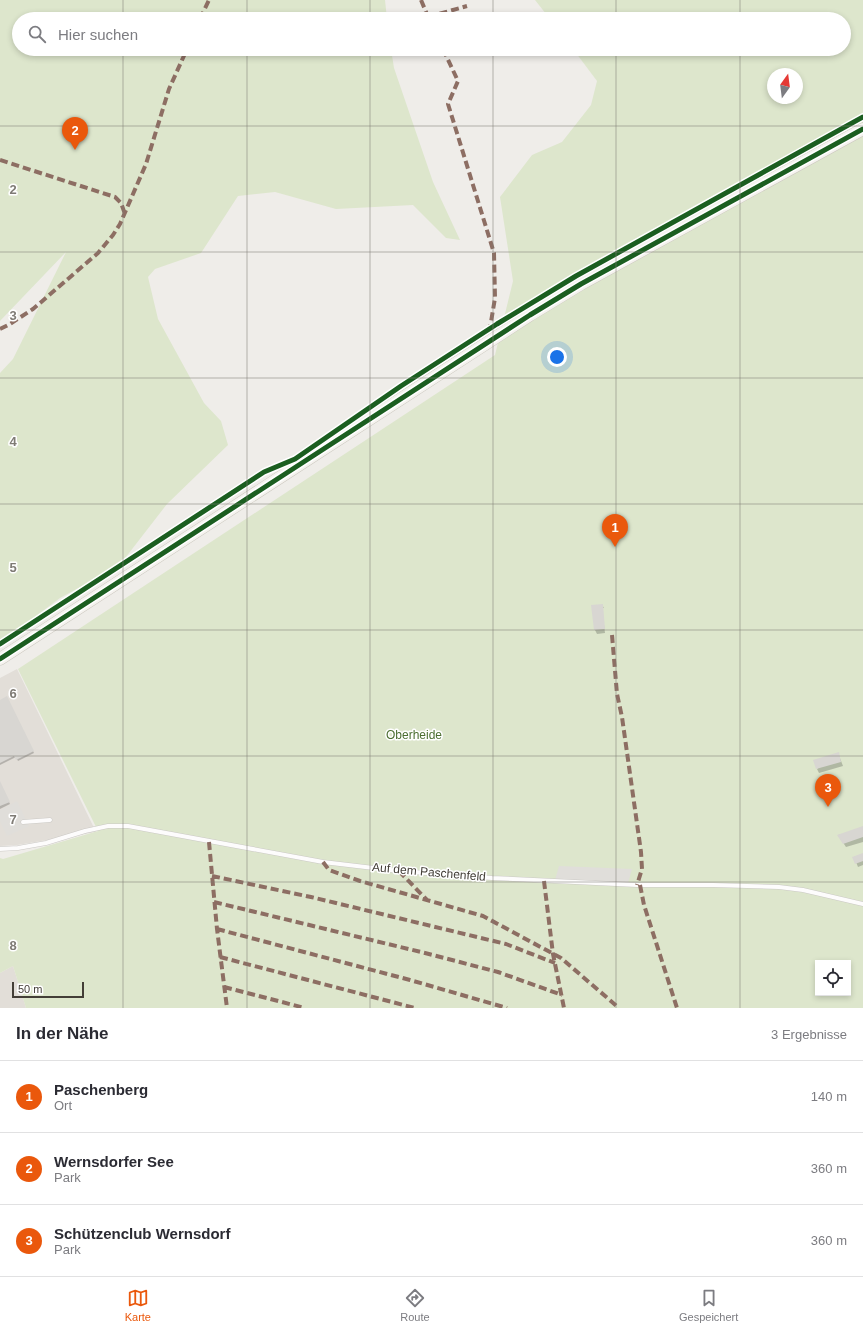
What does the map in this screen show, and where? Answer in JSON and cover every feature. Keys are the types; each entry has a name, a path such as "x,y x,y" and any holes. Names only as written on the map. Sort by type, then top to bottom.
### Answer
{"main road":[{"path":"0,659 530,315 581,284 863,129"}],"lane":[{"path":"23,822 50,820"},
{"name":"Auf dem Paschenfeld","path":"0,849 18,848 46,843 85,831 108,826 128,826 315,860 399,871 637,885 779,887 803,890 863,904"}],"shaded area":[{"path":"17,669 96,832 17,845 0,846 0,678"},
{"path":"17,801 29,826 7,836 0,821 0,810"},
{"path":"559,866 632,869 628,883 555,880"},
{"path":"13,966 26,1008 0,1008 0,973"}],"green space":[{"path":"0,0 385,0 386,12 12,12 12,56 392,56 394,68 433,182 460,240 446,238 413,205 336,209 275,192 238,196 201,253 155,269 148,277 158,319 204,403 221,421 228,445 167,504 119,566 60,598 0,643 0,373 13,359 66,252 0,321"},
{"name":"Oberheide","path":"535,0 863,0 863,1008 26,1008 13,966 0,973 0,858 3,859 98,831 18,669 495,355 513,281 500,197 532,155 562,142 591,105 597,81 578,56 851,56 851,12 544,12"}],"building":[{"path":"603,604 605,629 594,630 591,605"},
{"path":"7,696 34,751 16,760 14,756 0,763 0,700"},
{"path":"839,752 841,762 816,769 813,760"},
{"path":"0,781 10,802 0,806"},
{"path":"863,826 863,837 843,844 837,835"},
{"path":"863,853 863,861 855,864 852,857"}],"marked path":[{"path":"203,12 209,0"},
{"path":"421,0 426,12"},
{"path":"446,12 467,6"},
{"path":"0,329 33,309 98,253 113,235 120,224 146,164 169,89 184,56"},
{"path":"446,56 458,81 448,104 494,253 495,298 490,328"},
{"path":"0,160 115,197 121,203 125,214"},
{"path":"612,635 617,694 622,717 641,852 642,869 637,885"},
{"path":"209,842 217,929 227,1008"},
{"path":"323,862 329,870 360,881 483,916 561,958 619,1008"},
{"path":"399,871 427,900"},
{"path":"212,876 311,897 506,944 555,963"},
{"path":"544,881 553,954 564,1008"},
{"path":"640,885 644,905 677,1008"},
{"path":"214,902 498,972 562,995"},
{"path":"217,929 410,980 507,1008"},
{"path":"220,957 415,1008"},
{"path":"224,987 305,1008"}],"cycle path":[{"path":"0,644 264,472 295,459 401,386 497,324 576,276 863,117"},
{"path":"0,659 530,315 581,284 863,129"}],"place":[{"name":"Wernsdorfer See","path":"75,150"},
{"name":"Paschenberg","path":"615,547"},
{"name":"Schützenclub Wernsdorf","path":"828,807"}]}
